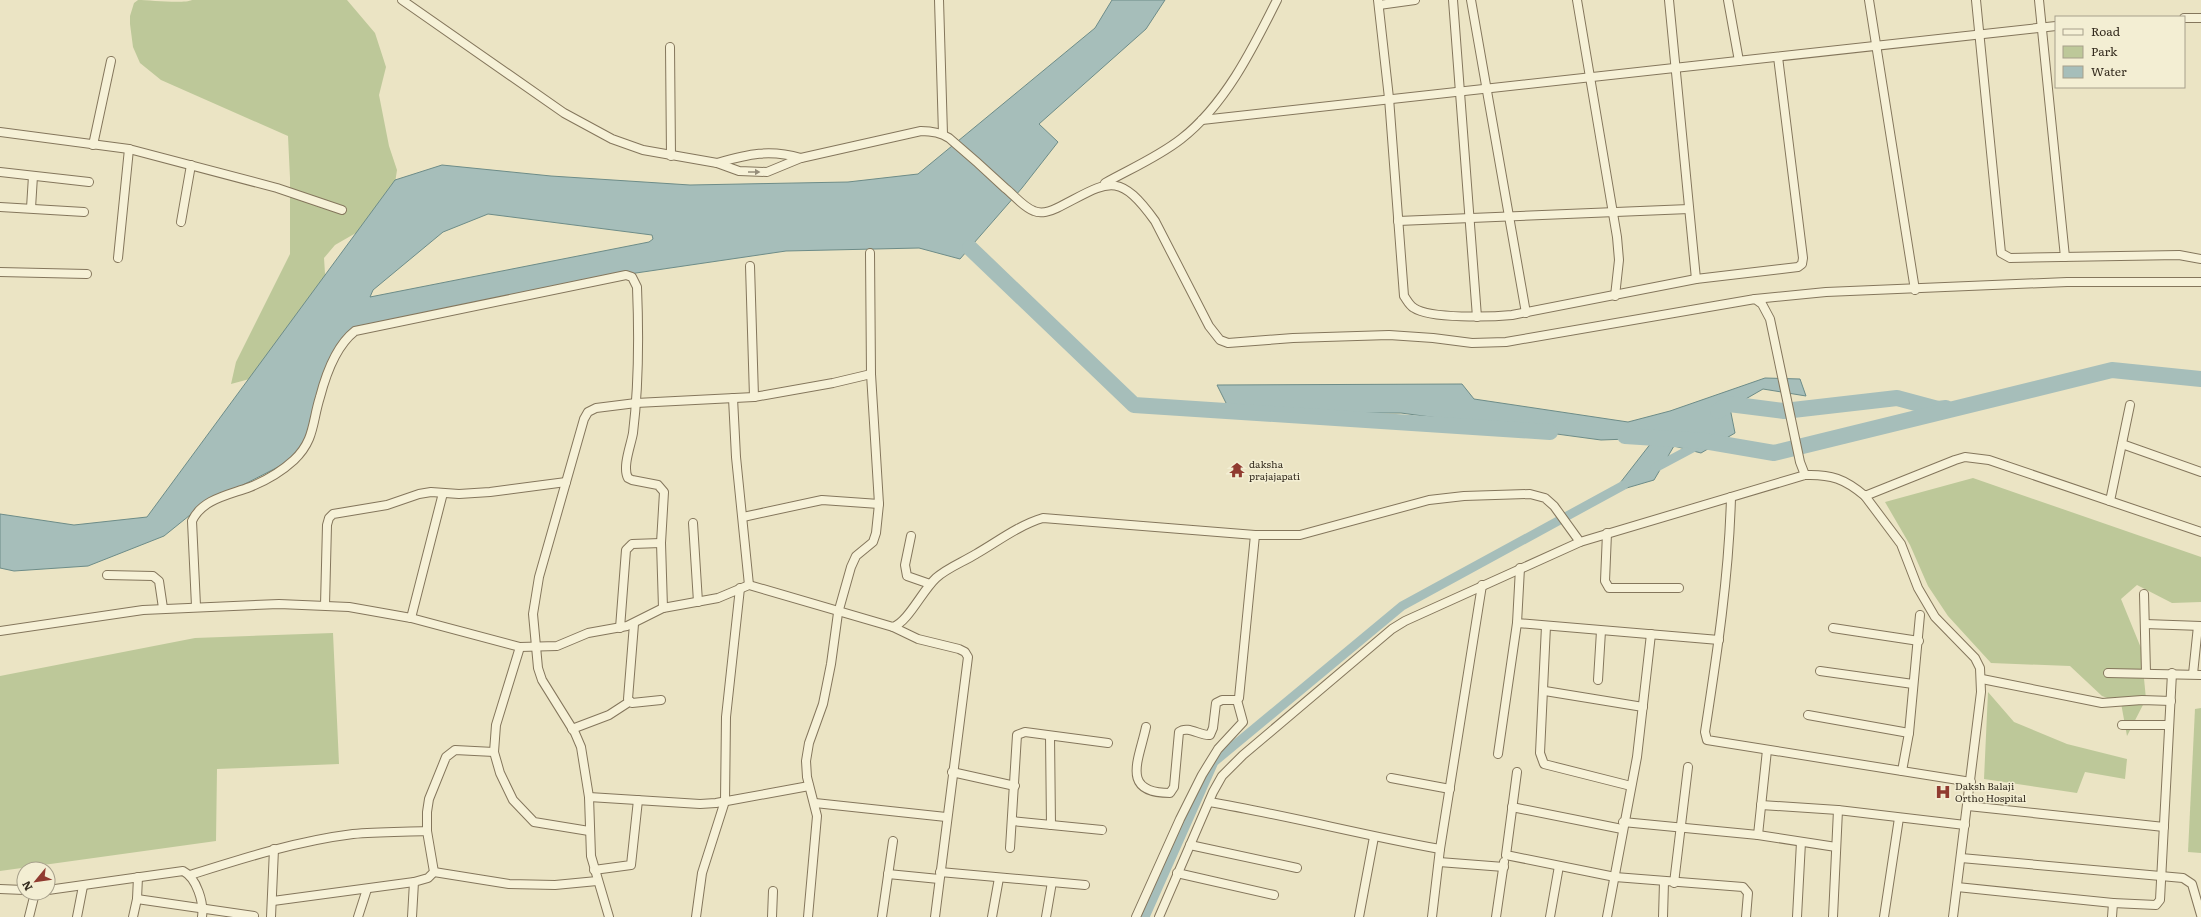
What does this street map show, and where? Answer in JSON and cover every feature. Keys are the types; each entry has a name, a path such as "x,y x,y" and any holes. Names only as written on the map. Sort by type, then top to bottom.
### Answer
{"street":[{"path":"402,0 564,113 612,139 643,150 717,163 739,171 752,173 767,172 802,158 921,131 946,136 1019,200 1034,211 1043,212 1053,210 1103,185 1170,147 1202,120 1237,75 1277,0"},
{"path":"939,0 946,136"},
{"path":"1415,0 1378,3 1389,98 1404,296 1414,309 1428,313 1498,317 1615,296 1696,279 1798,267 1802,264 1803,258 1778,57"},
{"path":"1453,0 1477,317"},
{"path":"1471,0 1488,89 1526,312"},
{"path":"1577,0 1614,213 1619,251 1615,296"},
{"path":"1669,0 1696,279"},
{"path":"1728,0 1739,61"},
{"path":"1869,0 1915,290"},
{"path":"1976,0 2001,253 2010,258 2179,255 2201,259"},
{"path":"2038,0 2065,257"},
{"path":"2185,18 2201,18"},
{"path":"1202,120 1389,98 1675,69 1876,45 2055,26"},
{"path":"670,47 671,156"},
{"path":"93,144 111,61"},
{"path":"0,132 129,149 277,188 342,210"},
{"path":"118,258 129,149"},
{"path":"717,163 764,152 782,152 802,158"},
{"path":"181,222 191,165"},
{"path":"0,172 89,182"},
{"path":"31,208 33,176"},
{"path":"1103,185 1118,185 1131,193 1144,206 1155,221 1209,326 1220,340 1228,343 1293,338 1389,335 1433,338 1472,343 1506,342 1755,299 1826,292 1915,290 2067,282 2201,282"},
{"path":"0,208 31,208 84,212"},
{"path":"1398,221 1689,209"},
{"path":"808,917 817,816 809,786 806,761 809,743 823,704 838,613 853,561 860,551 875,538 879,504 871,374 870,253"},
{"path":"750,266 754,397"},
{"path":"0,272 87,274"},
{"path":"196,606 192,532 192,521 196,512 205,505 252,486 275,474 294,461 305,448 312,434 319,398 342,344 355,330 626,274 632,277 637,287 639,359 636,403 626,475 632,480 658,485 664,492 661,543 663,608"},
{"path":"1755,299 1762,304 1766,310 1779,357 1800,462 1805,475"},
{"path":"609,917 594,870 589,831 589,797 581,747 572,729 542,680 538,668 533,614 535,596 584,419 588,412 596,408 636,403 754,397 833,383 871,374"},
{"path":"734,398 736,457 749,585"},
{"path":"2110,501 2130,405"},
{"path":"2122,444 2201,472"},
{"path":"1865,496 1956,460 1978,457 2201,532"},
{"path":"1159,917 1209,802 1222,776 1237,760 1392,629 1405,621 1482,585 1580,542 1805,475 1832,476 1846,482 1865,496 1901,544 1918,588 1927,605 1936,617 1975,658 1980,668 1982,679 1971,782 1953,917"},
{"path":"325,605 327,525 329,518 333,514 387,505 419,494 490,492 566,482"},
{"path":"410,618 442,493"},
{"path":"893,627 899,625 906,618 930,584 949,570 1026,525 1042,518 1256,535 1300,535 1429,500 1448,497 1530,494 1545,498 1562,516 1580,542"},
{"path":"1732,497 1730,542 1719,640 1705,737 1712,742 1971,782"},
{"path":"743,517 822,500 879,504"},
{"path":"693,523 698,602"},
{"path":"1607,533 1606,581 1609,588 1679,588"},
{"path":"1136,917 1180,819 1202,775 1218,748 1243,722 1237,700 1241,693 1256,535"},
{"path":"911,536 905,565 906,576 930,584"},
{"path":"620,628 626,550 632,544 661,543"},
{"path":"1498,754 1517,623 1520,568"},
{"path":"107,575 153,576 157,578 163,608"},
{"path":"0,631 61,621 163,608 279,604 325,605 349,607 410,618 520,647 557,646 588,633 620,628 634,624 663,608 718,598 749,585 838,613 893,627 918,639 959,649 965,652 968,657 946,817 935,917"},
{"path":"1432,917 1440,849 1482,585"},
{"path":"696,917 702,873 725,801 726,718 740,588"},
{"path":"2144,594 2146,673"},
{"path":"1902,771 1919,641 1920,615"},
{"path":"1517,623 1719,640"},
{"path":"629,702 634,624"},
{"path":"2108,673 2197,674 2200,626 2144,624"},
{"path":"1546,626 1545,690 1540,753 1544,764 1550,767 1631,786"},
{"path":"1833,628 1919,641"},
{"path":"1598,680 1601,631"},
{"path":"1607,917 1637,757 1651,634"},
{"path":"520,647 496,725 494,752 500,774 513,800 534,822 589,831"},
{"path":"1820,671 1913,684"},
{"path":"1956,887 2113,903 2151,905 2159,903 2172,673"},
{"path":"1982,679 2102,703 2142,700 2171,701"},
{"path":"1545,690 1643,708"},
{"path":"572,729 609,715 629,702 661,700"},
{"path":"1146,727 1137,770 1138,782 1143,788 1170,793 1174,787 1179,732 1187,730 1210,735 1213,728 1216,703 1222,700 1237,700"},
{"path":"1808,716 1908,733"},
{"path":"2122,725 2169,726"},
{"path":"1010,848 1015,786 1015,739 1017,735 1025,732 1108,743"},
{"path":"1050,736 1051,825"},
{"path":"434,872 427,831 426,812 429,799 449,753 455,750 494,752"},
{"path":"1758,835 1767,750"},
{"path":"1674,883 1682,828 1688,767"},
{"path":"952,772 1015,786"},
{"path":"1496,917 1518,772"},
{"path":"1391,778 1450,789"},
{"path":"589,797 700,804 809,786"},
{"path":"594,870 631,865 638,800"},
{"path":"1209,802 1262,811 1374,837 1440,849"},
{"path":"815,804 946,817"},
{"path":"1762,805 1838,810 1965,825"},
{"path":"1968,806 2164,827"},
{"path":"1512,807 1623,826 1682,828 1758,835 1836,847"},
{"path":"1833,917 1838,810"},
{"path":"1884,917 1899,818"},
{"path":"1012,821 1102,830"},
{"path":"190,875 274,849 354,834 427,831"},
{"path":"1359,917 1374,837"},
{"path":"882,917 893,841"},
{"path":"1797,917 1801,842"},
{"path":"1190,845 1297,868"},
{"path":"271,917 273,901 274,849"},
{"path":"1506,855 1615,877 1674,883 1743,887 1748,893 1746,917"},
{"path":"1961,858 2161,875 2188,880 2194,891 2201,915"},
{"path":"1439,862 1504,867"},
{"path":"1550,917 1559,866"},
{"path":"56,889 183,872 190,875 195,883 202,914"},
{"path":"434,872 509,884 555,885 597,881"},
{"path":"273,901 414,882 428,878 434,872"},
{"path":"1178,873 1274,895"},
{"path":"888,874 999,878 1086,885"},
{"path":"133,917 137,899 138,877"},
{"path":"992,917 999,878"},
{"path":"412,917 414,882"},
{"path":"1046,917 1052,882"},
{"path":"1663,917 1664,882"},
{"path":"77,917 83,886"},
{"path":"0,889 16,890"},
{"path":"358,917 367,889"},
{"path":"772,917 773,891"},
{"path":"137,899 202,914 254,916"},
{"path":"29,917 33,901"},
{"path":"2112,917 2113,903"}],"green space":[{"path":"138,0 174,2 192,0 347,0 375,33 386,67 379,95 389,146 397,170 393,196 368,226 335,245 324,258 326,289 257,377 231,384 236,362 290,254 290,178 288,136 161,80 140,63 133,47 130,24 130,16 134,3"},
{"path":"1973,478 2201,557 2201,602 2172,603 2137,585 2121,599 2141,648 2146,699 2127,736 2121,703 2102,696 2070,666 1991,663 1948,616 1928,586 1910,545 1885,502"},
{"path":"333,633 339,764 217,769 216,841 56,863 56,861 16,861 16,869 0,871 0,676 195,638"},
{"path":"1988,692 2014,722 2067,744 2127,759 2125,779 2085,772 2077,793 1984,779"},
{"path":"2201,708 2201,853 2188,852 2195,709"}],"water":[{"path":"1112,0 1165,0 1146,29 1039,124 1058,142 1022,188 960,259 919,248 786,251 636,273 354,327 323,388 310,443 280,466 200,507 164,536 88,566 14,571 0,568 0,514 74,525 147,517 395,180 442,165 551,176 690,185 848,182 918,174 1095,28","holes":["488,214 652,235 653,239 649,242 370,297 373,290 443,232"]},
{"path":"1765,378 1800,379 1806,396 1763,389 1730,408 1735,433 1701,453 1674,446 1654,480 1613,492 1655,438 1601,440 1401,413 1231,413 1217,385 1462,384 1474,399 1628,422 1670,411"}],"waterway":[{"path":"970,248 1134,405 1550,432"},
{"path":"1625,436 1704,441 1774,453 2112,370 2201,379"},
{"path":"1718,411 1729,404 1784,411 1897,398 1938,409 1946,408"},
{"path":"1655,468 1700,444"},
{"path":"1145,917 1214,762 1402,606 1624,485"}],"place":[{"name":"daksha prajajapati","path":"1237,470"},
{"name":"Daksh Balaji Ortho Hospital","path":"1943,792"}]}
